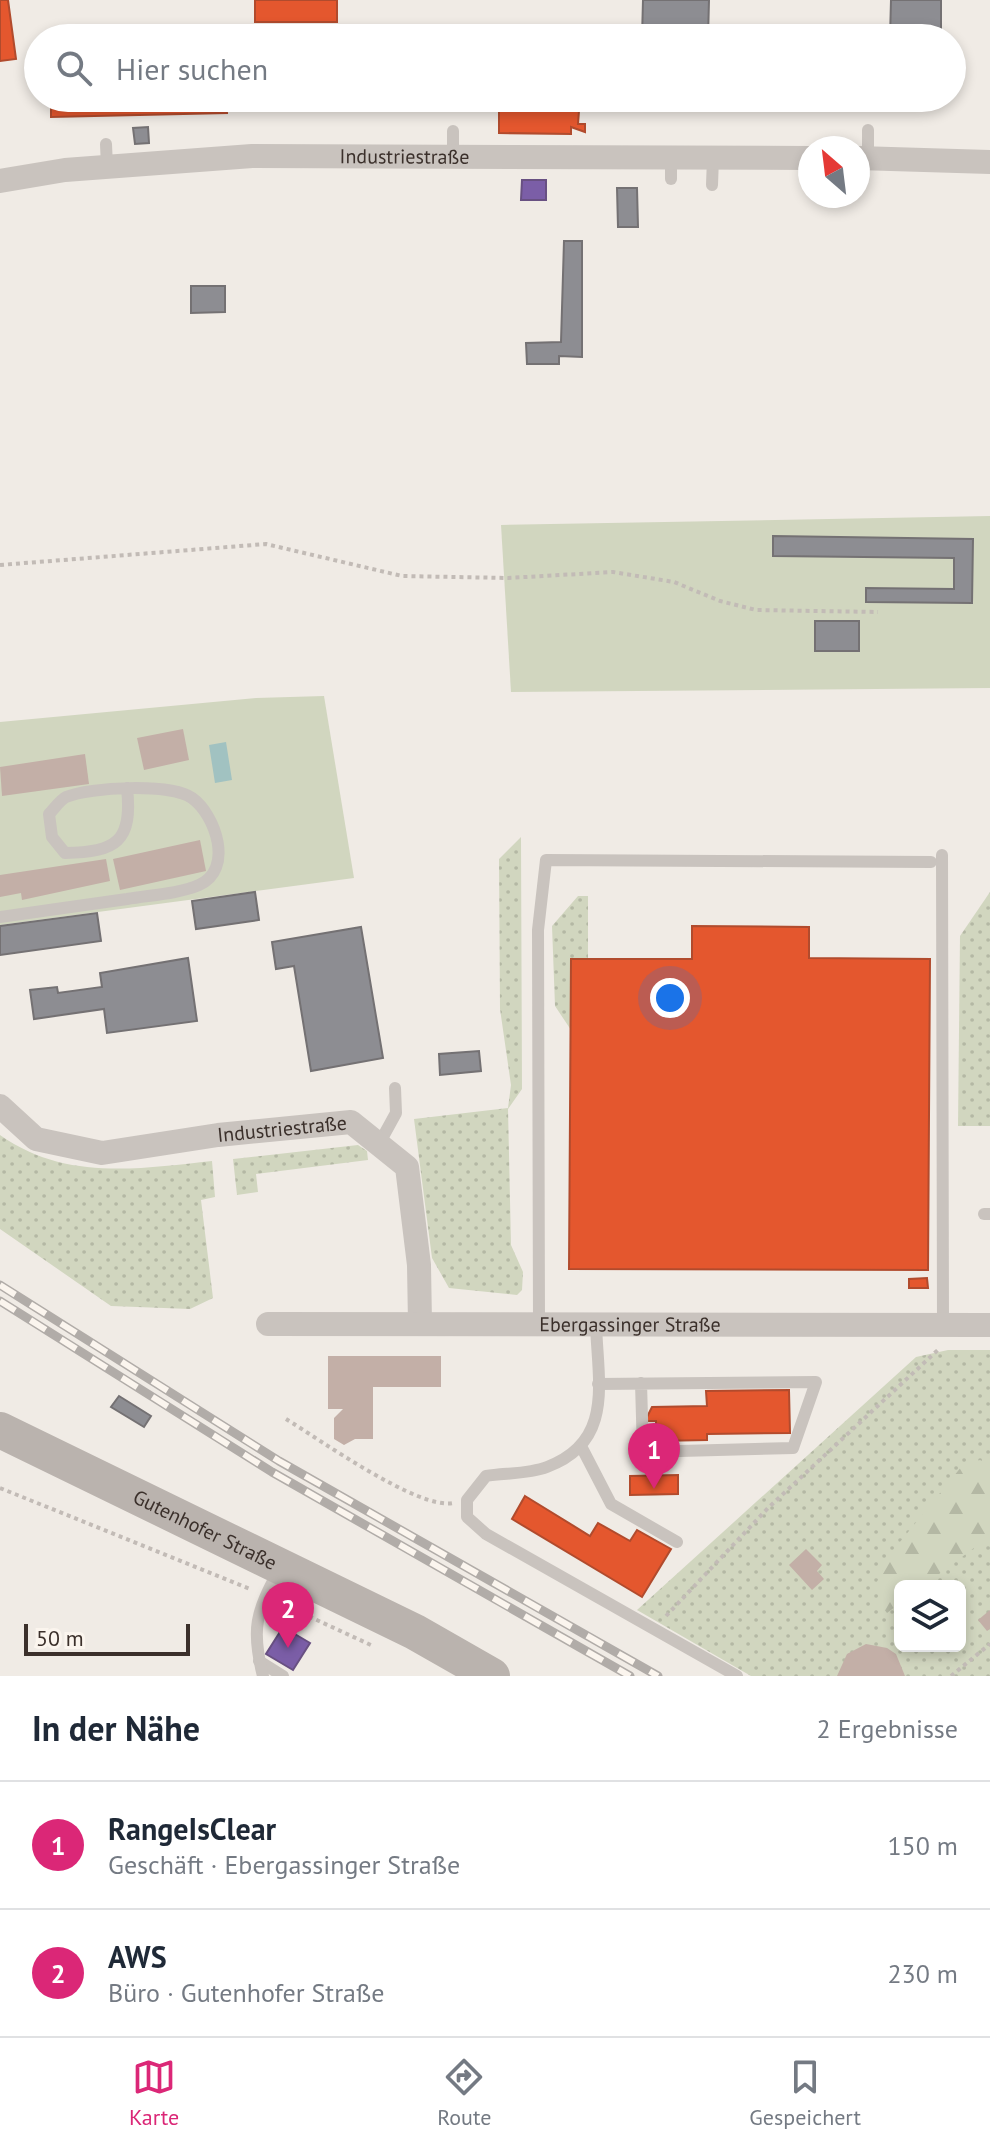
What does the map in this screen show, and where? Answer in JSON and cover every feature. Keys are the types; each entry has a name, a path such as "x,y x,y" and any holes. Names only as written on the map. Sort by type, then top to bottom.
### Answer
{"street":[{"name":"Industriestraße","path":"0,181 106,156 461,161 599,157 665,159 713,158 752,149 798,156"},
{"path":"870,158 990,162"},
{"name":"Industriestraße","path":"0,1106 36,1139 102,1153 218,1135 351,1122 407,1167 419,1265 420,1323"},
{"name":"Ebergassinger Straße","path":"268,1324 990,1325"},
{"name":"Gutenhofer Straße","path":"0,1430 273,1581 415,1632 492,1676"}],"lane":[{"path":"867,136 868,130"},
{"path":"453,131 461,161"},
{"path":"712,185 713,158"},
{"path":"0,917 198,886 216,872 219,857 214,829 206,812 194,799 177,789 127,788 65,797 49,814 52,837 65,853 99,852 119,840 130,814 127,788"},
{"path":"539,1324 538,930 546,860 937,859 943,1325"},
{"path":"379,1144 396,1113 395,1088"},
{"path":"596,1325 598,1384 593,1428 582,1448 545,1468 486,1476 467,1500 467,1517 486,1534 737,1676"},
{"path":"598,1384 641,1383 816,1382 793,1448 643,1452 641,1383"},
{"path":"582,1448 611,1504 677,1542"},
{"path":"263,1676 255,1622 273,1581"},
{"path":"259,1661 283,1676"}],"path":[{"path":"0,565 266,544 402,576 508,578 613,572 674,582 720,601 756,610 878,612"},
{"path":"654,1629 768,1508 942,1346 943,1325"},
{"path":"286,1419 403,1490 443,1505 467,1500"},
{"path":"0,1488 220,1575 273,1581 387,1653"},
{"path":"951,1676 990,1644"}],"green space":[{"path":"990,516 990,688 511,692 501,525"},
{"path":"324,696 354,878 0,925 0,722 256,698"},
{"path":"521,837 522,1089 508,1109 511,1245 523,1272 522,1290 517,1295 449,1288 432,1258 414,1119 508,1108 511,1085 500,1009 499,859"},
{"path":"990,892 990,1126 958,1126 960,936"},
{"path":"578,896 588,896 588,959 571,959 571,1030 555,1006 552,926"},
{"path":"0,1135 25,1150 76,1166 130,1168 212,1161 215,1197 201,1200 213,1298 190,1309 111,1306 0,1229"},
{"path":"358,1145 367,1151 368,1160 256,1174 258,1192 237,1195 233,1159"},
{"path":"948,1350 990,1350 990,1676 751,1676 637,1610 916,1357"},
{"path":"980,1460 990,1465 990,1536 931,1580 894,1580 894,1608 887,1613 881,1605 877,1582 891,1553 962,1466"}],"water":[{"path":"226,742 232,780 215,783 209,745"}],"building: Handel":[{"path":"0,0 8,0 16,59 0,61"},
{"path":"255,0 337,0 337,22 255,22"},
{"path":"51,112 227,113 51,117"},
{"path":"499,112 579,112 578,124 585,124 585,132 571,127 571,134 499,133"},
{"path":"692,926 809,927 809,958 930,959 928,1270 569,1269 571,959 692,959"},
{"path":"927,1278 928,1288 909,1288 909,1279"},
{"path":"789,1390 790,1433 707,1434 707,1440 656,1441 656,1421 645,1421 652,1407 707,1406 706,1391"},
{"path":"678,1475 678,1494 630,1495 630,1476"},
{"path":"525,1496 590,1536 598,1523 630,1541 637,1530 671,1549 642,1597 512,1519"}],"building: Büros":[{"path":"522,180 546,180 546,200 521,200"},
{"path":"283,1627 310,1643 293,1670 266,1654"}],"building: Industrie":[{"path":"643,0 709,0 708,24 642,24"},
{"path":"891,0 941,0 941,24 890,24"},
{"path":"148,127 149,143 135,144 133,128"},
{"path":"617,188 637,188 638,227 618,227"},
{"path":"564,241 582,241 582,357 559,356 559,364 527,364 526,343 561,342"},
{"path":"191,286 225,286 225,312 191,313"},
{"path":"773,536 973,539 972,603 866,602 866,588 954,589 954,558 773,556"},
{"path":"815,621 859,621 859,651 815,651"},
{"path":"255,892 259,920 196,929 192,901"},
{"path":"97,913 101,941 0,955 0,926"},
{"path":"361,927 383,1058 311,1071 294,966 276,969 272,942"},
{"path":"188,958 197,1021 107,1033 104,1009 34,1019 30,990 57,987 58,993 102,987 100,973"},
{"path":"479,1051 481,1071 440,1075 439,1054"},
{"path":"119,1396 151,1416 144,1427 111,1407"}],"building: Sonstige":[{"path":"183,729 189,760 144,770 137,738"},
{"path":"85,754 89,784 2,796 0,767"},
{"path":"200,840 206,871 120,890 113,859"},
{"path":"106,859 110,881 22,900 21,893 0,897 0,875"},
{"path":"328,1356 441,1356 441,1387 373,1387 373,1439 355,1439 344,1445 334,1439 334,1418 343,1409 328,1409"},
{"path":"806,1549 822,1565 817,1571 824,1579 812,1590 789,1565"},
{"path":"990,1610 990,1629 987,1631 978,1620"},
{"path":"866,1644 887,1648 896,1654 905,1676 837,1676 847,1654"}],"railway":[{"path":"0,1285 279,1461 658,1676"},
{"path":"0,1301 272,1472 630,1676"}],"place":[{"name":"RangeIsClear","path":"654,1489"},
{"name":"AWS","path":"288,1648"}]}
